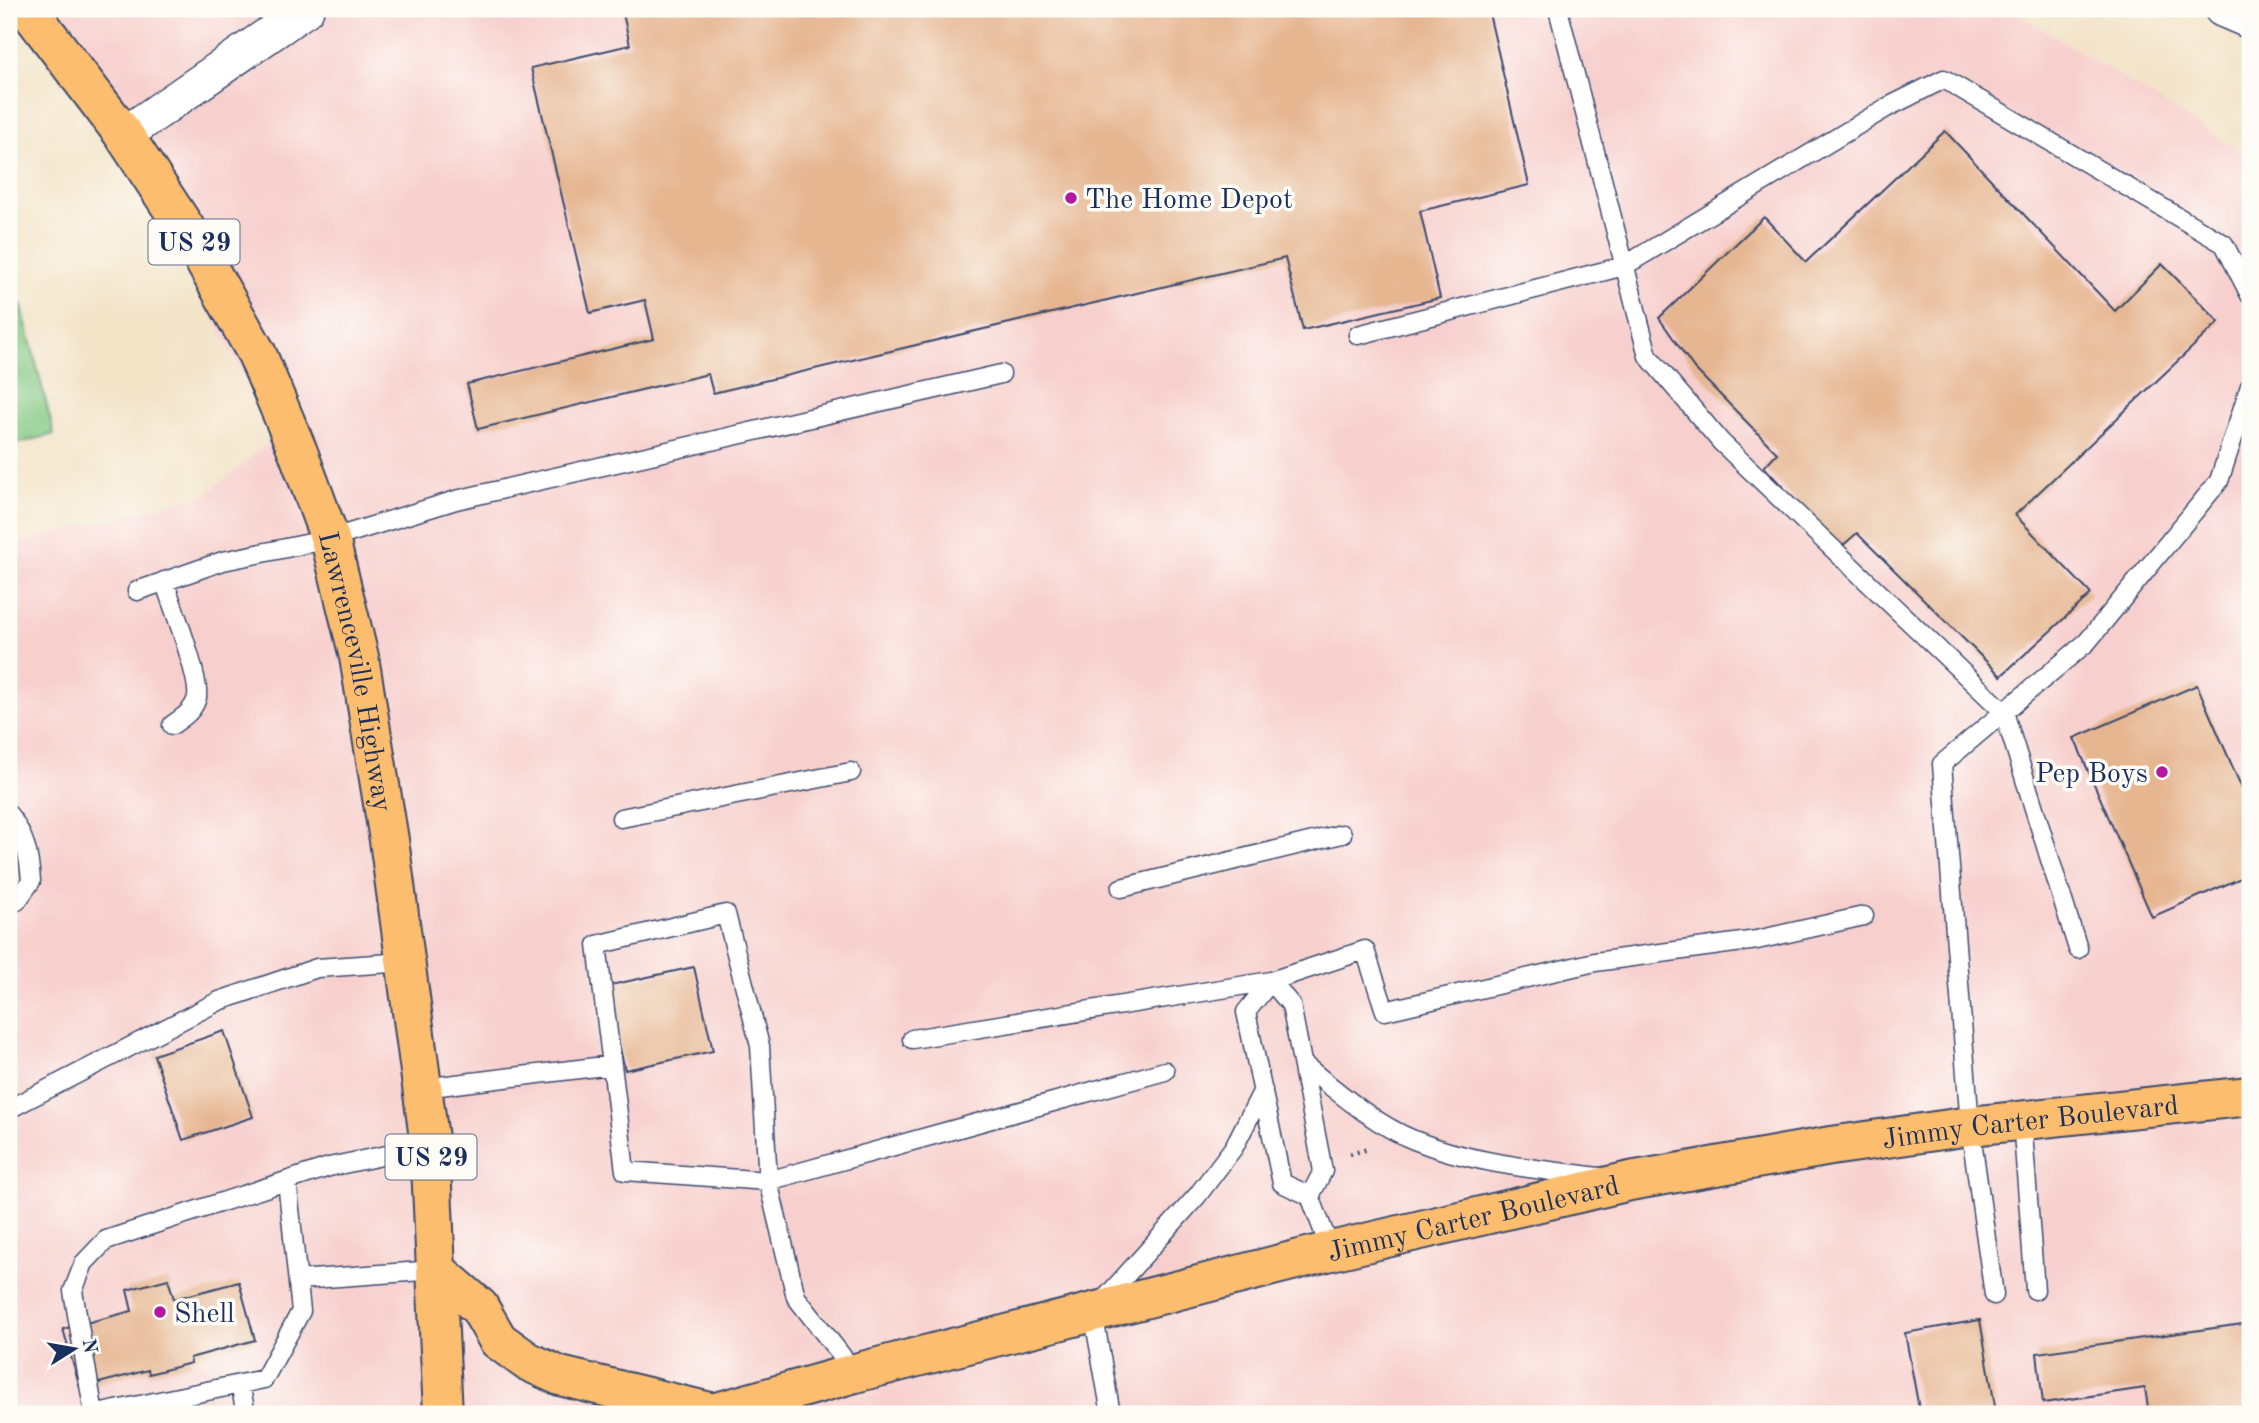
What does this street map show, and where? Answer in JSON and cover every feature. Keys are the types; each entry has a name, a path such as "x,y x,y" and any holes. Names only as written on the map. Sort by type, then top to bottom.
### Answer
{"main road":[{"name":"Lawrenceville Highway","path":"28,9 124,135 190,234 257,354 298,452 330,539 359,657 389,841 430,1146 443,1414"},
{"name":"Jimmy Carter Boulevard","path":"713,1414 855,1373 1331,1251 1630,1181 1831,1146 1970,1126 2250,1096"},
{"path":"436,1270 479,1307 498,1340 527,1361 560,1376 713,1414"}],"street":[{"path":"124,135 306,9"},
{"path":"2222,9 2250,21"}],"lane":[{"path":"1558,9 1648,356 1721,442 2004,712 2078,949"},
{"path":"1358,335 1625,266 1886,108 1944,79 2224,244 2250,295"},
{"path":"137,591 223,561 330,539 456,500 1001,374"},
{"path":"1994,1296 1970,1126 1942,764 2087,642 2219,481 2250,386"},
{"path":"164,581 196,678 197,698 189,712 172,725"},
{"path":"621,818 851,772"},
{"path":"9,815 21,831 29,852 32,881 17,901 9,904"},
{"path":"1121,888 1342,834"},
{"path":"855,1373 796,1297 768,1181 760,1046 726,914 597,945 625,1171 768,1181 1164,1071"},
{"path":"912,1039 1271,981 1365,950 1385,1011 1595,962 1757,940 1864,916"},
{"path":"9,1109 219,1001 317,968 405,962"},
{"path":"1271,981 1291,1005 1323,1171 1310,1196"},
{"path":"1271,981 1246,1012 1282,1183 1310,1196 1331,1251"},
{"path":"1303,1064 1358,1108 1412,1140 1485,1162 1630,1181"},
{"path":"422,1088 612,1065"},
{"path":"1111,1414 1093,1312 1197,1196 1234,1147 1263,1090"},
{"path":"2022,1120 2035,1290"},
{"path":"287,1181 301,1311 264,1379 96,1414 73,1291 84,1263 106,1240 329,1167 430,1146"},
{"path":"298,1280 436,1270"},
{"path":"240,1384 246,1414"}],"shaded area":[{"path":"9,9 2011,9 2250,157 2250,1414 9,1414 9,545 206,495 275,437 109,119 65,66 9,12"}],"green space":[{"path":"21,304 54,434 9,446 9,307"}],"building":[{"name":"The Home Depot","path":"622,9 1488,9 1529,185 1420,211 1440,298 1303,330 1285,258 713,393 708,374 478,429 467,384 654,339 645,300 590,313 531,68 630,45"},
{"path":"1945,131 2115,311 2162,264 2219,322 2015,515 2091,594 2001,676 1857,533 1840,548 1764,467 1777,453 1694,368 1659,318 1764,217 1806,262"},
{"name":"Pep Boys","path":"2197,685 2250,807 2250,874 2152,917 2074,738"},
{"path":"694,967 713,1051 625,1070 606,986"},
{"path":"224,1031 253,1117 183,1140 154,1055"},
{"path":"168,1279 174,1299 239,1282 255,1340 190,1358 191,1363 149,1374 148,1370 80,1388 63,1329 132,1311 127,1290"},
{"path":"1980,1320 1996,1412 1920,1414 1905,1333"},
{"path":"2250,1323 2250,1414 2149,1414 2145,1388 2043,1403 2037,1353"}],"place":[{"name":"The Home Depot","path":"1071,198"},
{"name":"Pep Boys","path":"2162,772"},
{"name":"Shell","path":"160,1312"}]}
